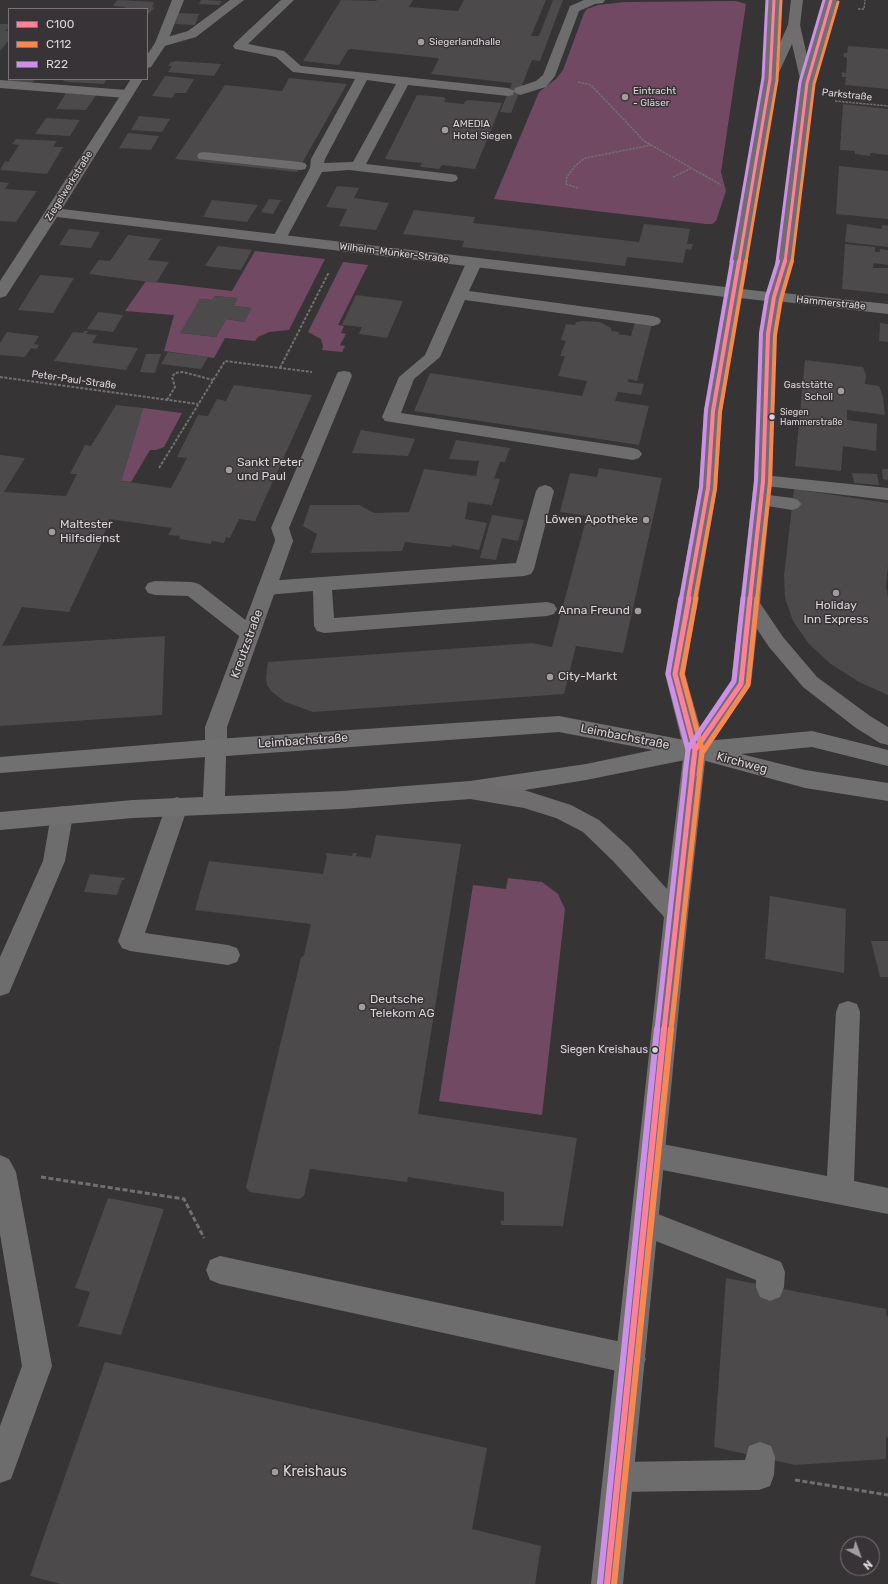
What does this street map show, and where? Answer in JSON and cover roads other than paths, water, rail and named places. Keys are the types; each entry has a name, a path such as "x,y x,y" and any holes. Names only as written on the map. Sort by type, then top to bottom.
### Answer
{"highway":[{"path":"794,25 797,0"}],"main road":[{"path":"607,1584 676,914 695,750 675,674 708,488 713,411 770,79 774,0"},
{"path":"695,750 741,684 763,481 768,334 774,297 785,261 807,83 831,0"},
{"path":"770,79 794,25"},
{"path":"794,25 807,83"},
{"path":"734,293 774,297"},
{"path":"750,604 776,642 810,682 862,722 888,737"},
{"name":"Leimbachstraße","path":"0,765 559,724 695,750"},
{"name":"Kirchweg","path":"695,750 812,739 888,758"},
{"path":"214,805 216,748"},
{"name":"Leimbachstraße","path":"0,821 177,806 342,800 470,790 586,772 695,750"},
{"name":"Kirchweg","path":"695,750 805,779 888,792"},
{"path":"470,790 524,799 563,811 591,826 621,854 676,914"}],"street":[{"path":"148,62 161,43 178,0"},
{"path":"161,43 192,34 238,0"},
{"path":"288,0 239,46 280,54 297,68 514,91 541,84 549,76 574,9 592,1 600,0"},
{"path":"279,239 317,168 318,159 363,76"},
{"name":"Ziegelwerkstraße","path":"0,293 53,212 135,80"},
{"path":"357,167 404,80"},
{"path":"0,84 126,94"},
{"path":"204,156 300,166"},
{"path":"317,168 357,167 451,178"},
{"name":"Wilhelm-Münker-Straße","path":"53,212 734,293"},
{"path":"474,263 432,357 407,376 391,416 633,454"},
{"path":"459,294 653,321"},
{"name":"Hammerstraße","path":"774,297 888,310"},
{"name":"Kreutzstraße","path":"216,748 216,727 284,541 280,528 344,376"},
{"path":"763,481 885,498"},
{"path":"267,588 524,569 546,491"},
{"path":"761,500 792,504"},
{"path":"322,584 324,626 547,609"},
{"path":"155,588 192,589 250,634"},
{"path":"177,806 130,941 228,955"},
{"path":"0,985 54,861 62,815"},
{"path":"840,1191 848,1012"},
{"path":"652,1155 888,1201"},
{"path":"0,1468 37,1366 1,1170"},
{"path":"645,1223 771,1272 770,1287"},
{"path":"220,1270 631,1359"},
{"path":"619,1477 760,1466"}],"place":[{"name":"Siegerlandhalle","path":"421,42"},
{"name":"Eintracht - Gläser","path":"625,97"},
{"name":"AMEDIA Hotel Siegen","path":"445,130"},
{"name":"Gaststätte Scholl","path":"841,391"},
{"name":"Siegen Hammerstraße","path":"772,417"},
{"name":"Sankt Peter und Paul","path":"229,470"},
{"name":"Löwen Apotheke","path":"646,520"},
{"name":"Maltester Hilfsdienst","path":"52,532"},
{"name":"Holiday Inn Express","path":"836,593"},
{"name":"Anna Freund","path":"638,611"},
{"name":"City-Markt","path":"550,677"},
{"name":"Deutsche Telekom AG","path":"362,1007"},
{"name":"Siegen Kreishaus","path":"655,1050"},
{"name":"Kreishaus","path":"275,1472"}]}
